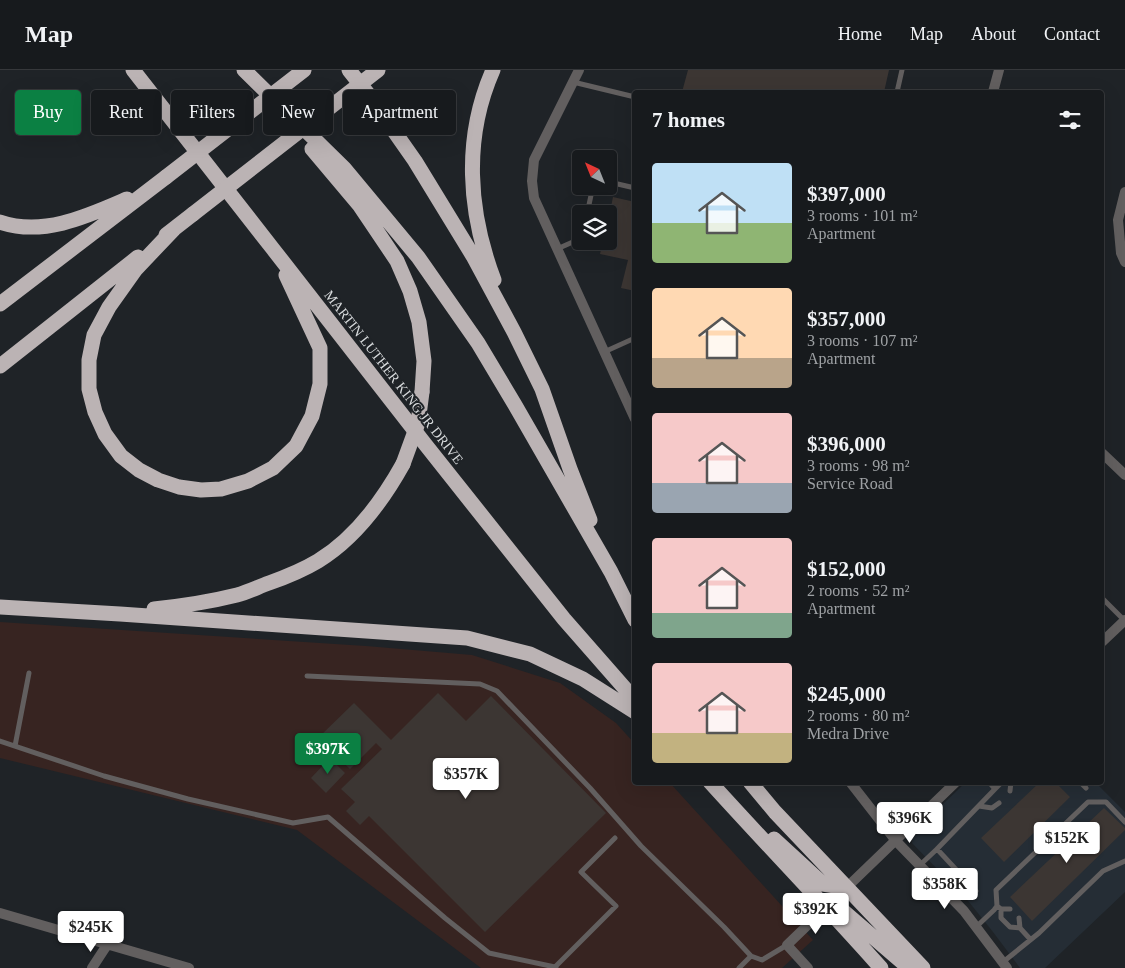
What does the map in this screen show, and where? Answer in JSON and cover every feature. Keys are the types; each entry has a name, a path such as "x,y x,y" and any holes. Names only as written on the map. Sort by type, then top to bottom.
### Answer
{"highway":[{"path":"120,70 171,121"},
{"name":"MARTIN LUTHER KING JR DRIVE","path":"133,70 171,119"},
{"path":"0,304 304,70"},
{"path":"349,70 368,94 414,161 473,256 514,332 542,389 570,470 611,572"},
{"path":"0,366 378,70"},
{"path":"493,70 479,110 473,145 472,171 475,212 489,266 514,332"},
{"path":"120,614 194,604 238,594 288,576 318,561 341,544 382,498 403,464 418,423 424,361 419,322 410,291 397,261 360,206 247,73"},
{"path":"247,73 344,168 418,257 478,343 611,572 632,614"},
{"name":"MARTIN LUTHER KING JR DRIVE","path":"184,135 424,444 564,619 632,697"},
{"path":"0,222 13,226 34,228 61,224 99,211 149,189"},
{"path":"174,229 136,269 109,307 94,335 89,360 89,389 95,412 104,434 120,456 139,470 179,488 221,489 248,481 273,468 296,446 312,416 320,384 320,348 274,249"},
{"path":"0,607 467,638 530,654 583,679 632,710"},
{"path":"713,785 827,907 881,968"},
{"path":"753,785 923,968"},
{"path":"725,799 740,808 823,884 847,888"},
{"path":"827,907 843,911 909,968"}],"street":[{"path":"579,70 534,160 532,181 534,198 632,413"},
{"path":"994,90 999,70"},
{"path":"1125,192 1118,220 1121,253 1125,262"},
{"path":"1104,455 1125,475"},
{"path":"1104,640 1125,620"},
{"path":"852,785 896,841 964,911 1005,965"},
{"path":"808,968 787,945 953,785"},
{"path":"0,913 189,968"},
{"path":"92,968 106,945"}],"lane":[{"path":"897,90 902,70"},
{"path":"573,82 632,96"},
{"path":"618,184 632,187"},
{"path":"557,248 572,241"},
{"path":"604,352 632,339"},
{"path":"1104,600 1125,620"},
{"path":"15,746 29,673"},
{"path":"306,676 480,684 497,691 590,788 641,846 751,956 762,960 787,945"},
{"path":"0,741 104,776 188,799 293,823 328,817 445,918 489,952 555,967 616,906 581,872 615,838"},
{"path":"992,785 995,789"},
{"path":"920,866 999,785"},
{"path":"1010,791 1011,785"},
{"path":"1083,785 1086,788"},
{"path":"1020,928 1010,928 1001,918 996,890 1088,802 1106,802 1125,822"},
{"path":"978,806 992,808 999,803"},
{"path":"937,849 976,891"},
{"path":"1005,965 1103,871 1125,861"},
{"path":"976,927 999,907 1010,909"},
{"path":"1019,918 1020,928 1030,939"},
{"path":"739,968 751,956"}],"shaded area":[{"path":"0,622 366,646 472,655 560,683 616,723 632,741 632,785 672,785 813,940 782,968 481,968 297,830 0,758"},
{"path":"963,785 1100,785 1125,812 1125,892 1045,968 1020,968 969,902 912,843 912,839 919,831 917,829"}],"building":[{"path":"688,70 889,70 884,90 683,90"},
{"path":"613,197 632,201 632,290 621,288 628,260 600,254 601,250 617,250 617,205 611,205"},
{"path":"438,693 466,721 491,696 606,813 485,932 369,816 360,825 346,811 355,802 341,789 382,749 376,743 350,769 318,738 354,703 391,740"},
{"path":"330,758 345,773 326,793 311,778"},
{"path":"1037,785 1058,785 1070,797 1004,862 981,838"},
{"path":"1104,808 1125,830 1032,921 1010,897"}]}
